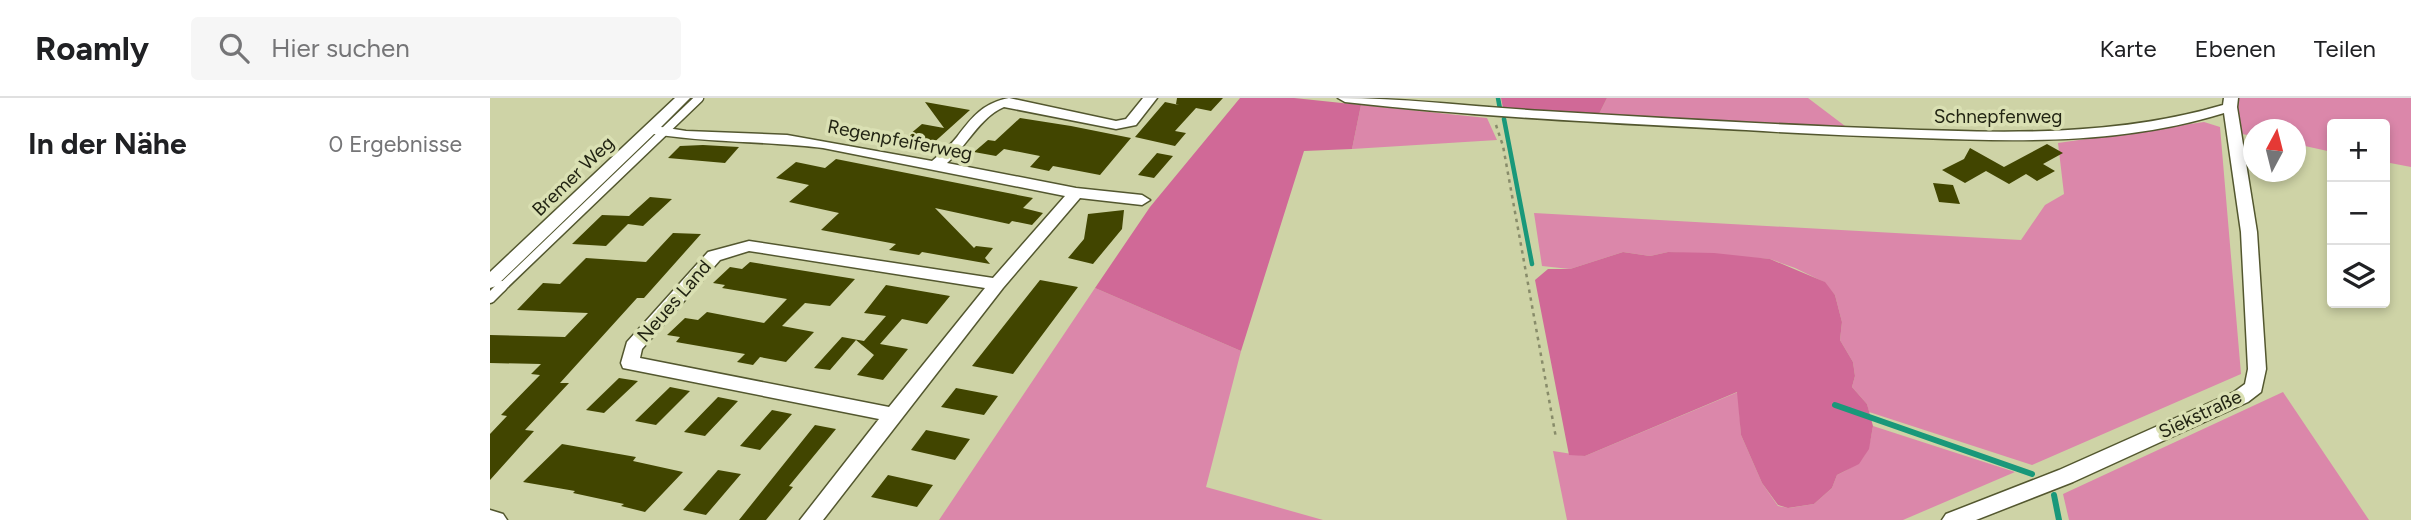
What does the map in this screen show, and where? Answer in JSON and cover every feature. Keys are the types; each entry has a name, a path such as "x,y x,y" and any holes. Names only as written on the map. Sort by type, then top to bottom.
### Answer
{"street":[{"name":"Bremer Weg","path":"490,282 538,244 658,129 683,98"},
{"path":"934,167 962,140 968,127 991,106 1008,102 1116,125 1131,121 1149,103 1150,98"},
{"name":"Schnepfenweg","path":"1345,98 1492,111 2004,138 2112,132 2195,119 2230,102"},
{"name":"Siekstraße","path":"1953,520 2090,465 2241,397 2254,387 2257,369 2249,232 2230,102"},
{"name":"Regenpfeiferweg","path":"658,129 686,135 787,139 823,144 1076,193 1142,200"},
{"path":"811,520 997,284 1076,193"},
{"name":"Neues Land","path":"894,415 630,363 634,347 714,256 728,250 749,246 997,284"},
{"path":"490,519 496,520"}],"lane":[{"path":"658,129 699,98"},
{"path":"490,298 538,244"}],"path":[{"path":"1492,111 1503,146 1556,438"}],"shaded area":[{"path":"1240,98 1294,98 1361,105 1352,149 1304,151 1241,351 1095,288 1150,207"},
{"path":"1501,98 1607,98 1599,114 1503,108"},
{"path":"1607,98 1808,98 1849,129 1599,114"},
{"path":"2237,98 2411,98 2411,167 2390,163 2390,119 2327,119 2327,151 2306,146 2306,119 2243,119 2242,134 2235,108"},
{"path":"1361,105 1487,118 1497,140 1352,149"},
{"path":"2204,122 2220,127 2241,374 2032,465 1869,412 1867,404 1852,387 1855,376 1853,362 1840,340 1842,322 1835,295 1824,282 1795,268 1770,259 1668,252 1650,256 1623,252 1570,269 1542,266 1534,213 2021,240 2045,205 2064,194 2058,143"},
{"path":"1623,252 1650,256 1668,252 1714,253 1770,259 1825,282 1835,295 1842,322 1840,340 1853,362 1855,376 1852,387 1867,404 1873,426 1869,449 1859,464 1837,475 1832,488 1814,504 1788,508 1778,505 1762,483 1741,435 1737,392 1585,456 1569,455 1535,280 1548,269 1570,269"},
{"path":"1095,288 1241,351 1206,487 1323,520 939,520"},
{"path":"1738,392 1741,435 1762,483 1778,506 1789,508 1814,504 1832,488 1837,475 1859,462 1867,452 1873,426 2015,472 1903,520 1567,520 1553,451 1585,456"},
{"path":"2283,392 2369,520 2069,520 2063,494"}],"building":[{"path":"1177,98 1223,98 1211,111 1196,108 1175,131 1186,133 1175,146 1135,137 1165,102 1179,105 1176,104"},
{"path":"925,102 970,110 930,146 903,140 922,124 944,128"},
{"path":"1020,118 1131,138 1100,175 1053,166 1049,171 1030,167 1040,156 1004,149 996,156 974,152 988,140 995,141"},
{"path":"2047,144 2063,153 2043,164 2055,171 2037,181 2026,174 2009,184 1986,171 1965,183 1942,170 1964,159 1970,148 2004,167"},
{"path":"680,146 739,147 725,163 668,158"},
{"path":"1157,153 1173,156 1154,178 1138,175"},
{"path":"836,159 1033,198 1023,208 1043,213 1032,225 1012,221 1009,224 935,208 974,248 993,248 985,258 990,264 922,252 919,255 889,250 896,244 821,230 839,213 789,202 809,185 776,178 796,162 825,168"},
{"path":"1933,183 1953,185 1960,204 1939,202"},
{"path":"650,197 672,199 643,226 628,224 606,246 572,244 602,215 629,216"},
{"path":"1124,210 1122,229 1093,264 1068,258 1084,239 1088,214"},
{"path":"673,233 701,234 644,298 637,298 560,383 569,383 525,430 534,431 490,480 490,434 507,416 501,415 540,375 531,374 541,364 490,363 490,335 565,337 588,313 517,310 543,283 560,284 586,258 646,262"},
{"path":"750,262 855,279 830,306 805,303 782,326 814,332 786,362 760,357 753,365 737,362 745,354 676,342 680,337 667,335 685,318 698,320 707,312 764,323 787,299 722,288 725,285 713,283 730,267 742,269"},
{"path":"1040,280 1078,287 1013,374 972,366"},
{"path":"886,285 950,296 927,324 902,319 880,344 908,349 883,380 857,375 874,355 856,340 830,370 814,368 842,337 864,341 886,316 864,313"},
{"path":"619,378 638,381 604,413 586,410"},
{"path":"670,387 690,391 656,425 635,421"},
{"path":"956,388 998,396 984,415 941,407"},
{"path":"718,397 738,401 705,436 684,432"},
{"path":"772,410 792,414 760,450 740,446"},
{"path":"815,425 836,429 789,486 793,487 766,520 739,520"},
{"path":"926,430 970,439 955,460 911,450"},
{"path":"562,444 636,457 633,461 683,472 645,512 621,506 624,504 573,493 575,491 523,482"},
{"path":"718,470 741,474 706,515 683,510"},
{"path":"888,475 933,485 917,507 871,497"}],"waterway":[{"path":"1498,98 1500,109"},
{"path":"1504,119 1532,264"},
{"path":"1835,405 2032,474"},
{"path":"2054,495 2059,520"}]}
